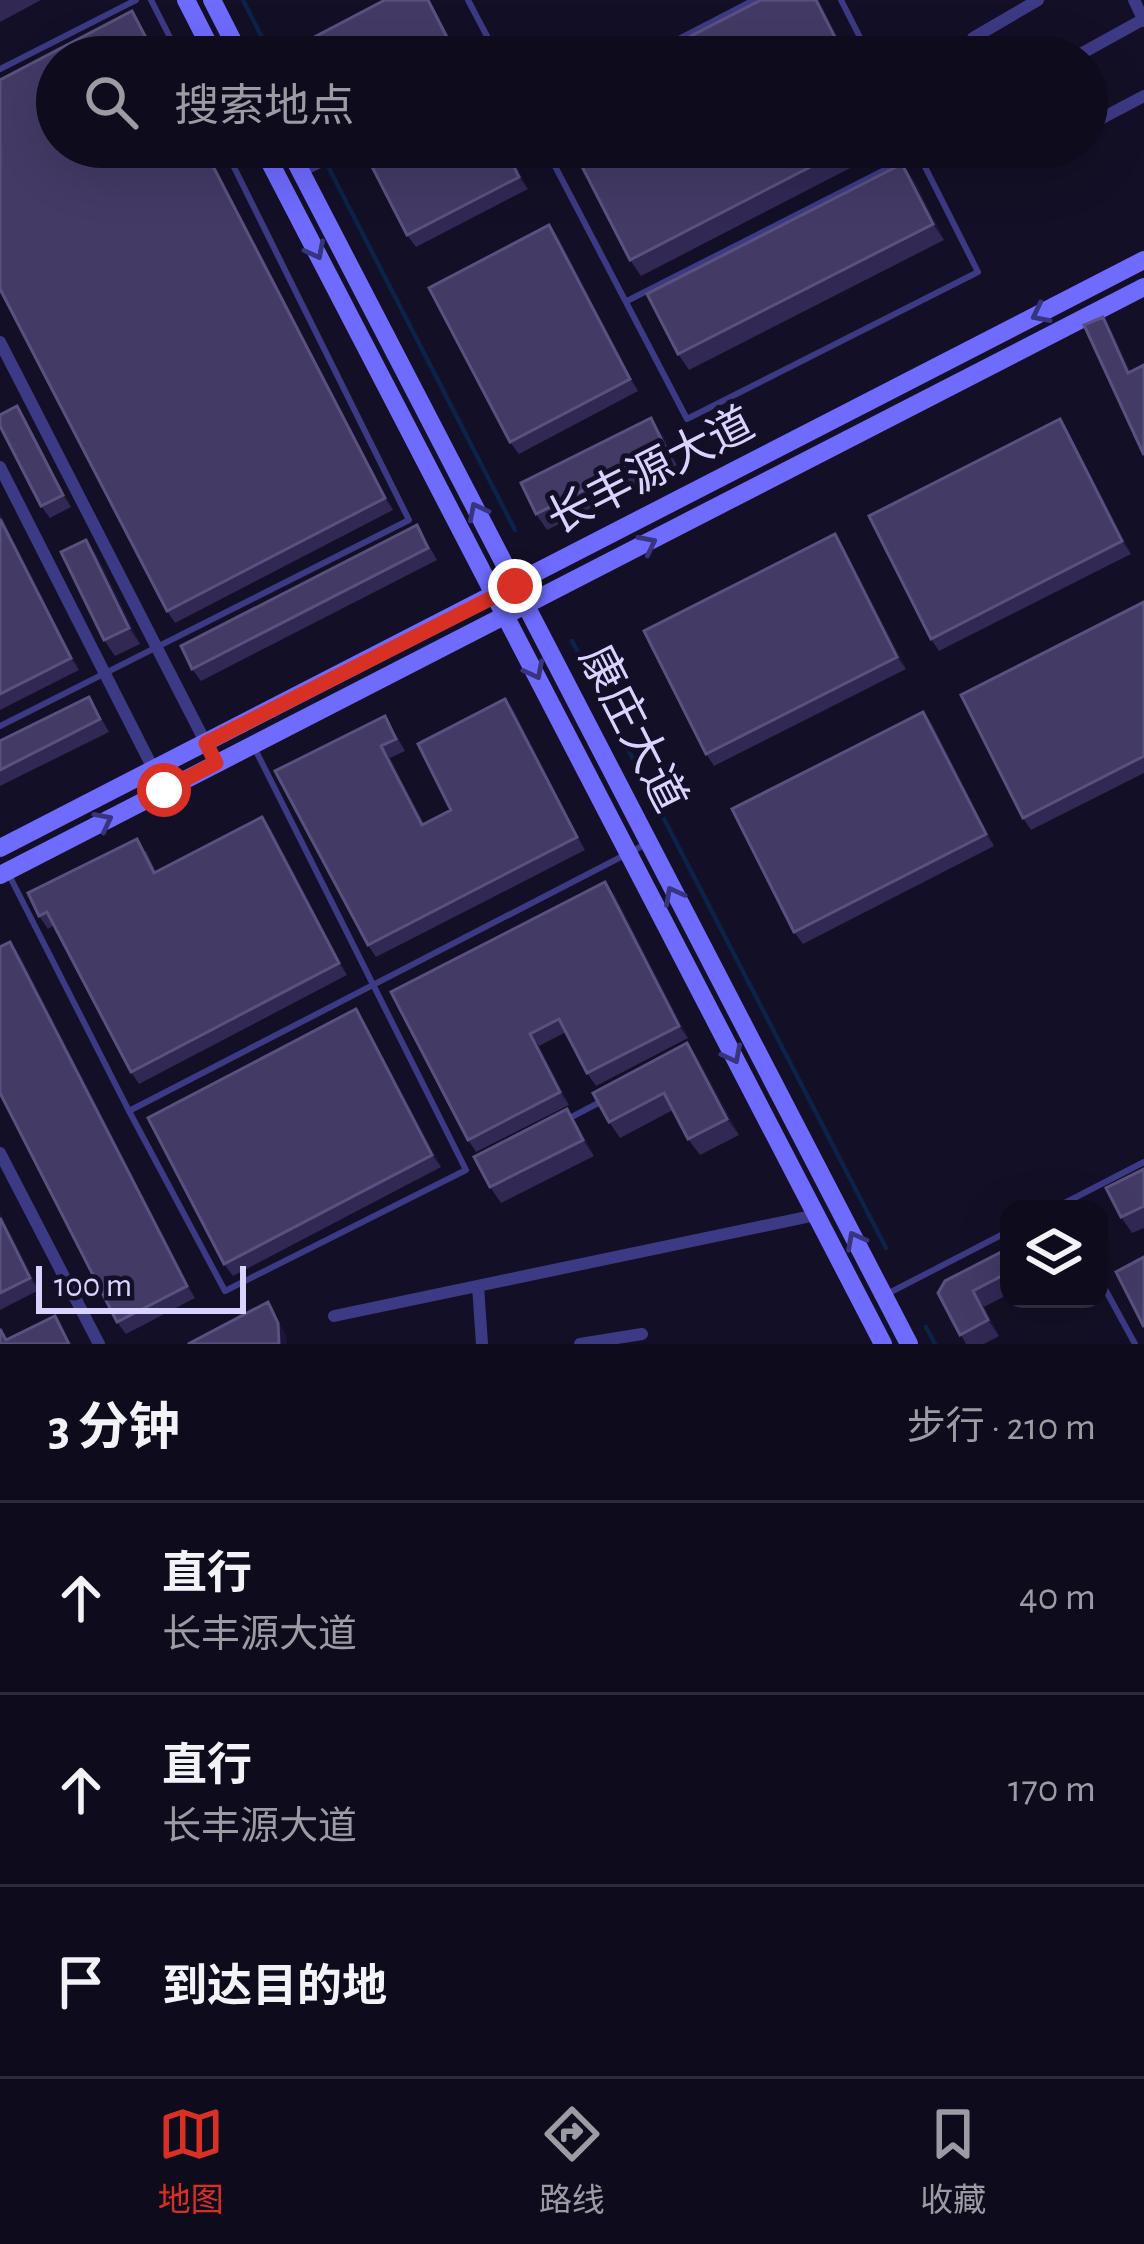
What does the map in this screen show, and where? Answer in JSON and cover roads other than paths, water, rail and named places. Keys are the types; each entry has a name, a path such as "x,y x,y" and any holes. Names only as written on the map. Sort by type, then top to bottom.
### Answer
{"main road":[{"path":"186,0 204,36"},
{"path":"212,0 231,36"},
{"name":"康庄大道","path":"273,168 495,596 909,1344"},
{"name":"康庄大道","path":"299,168 526,606 637,848 883,1344"},
{"name":"长丰源大道","path":"0,848 1144,260"},
{"name":"长丰源大道","path":"3,873 1144,287"}],"street":[{"path":"976,36 1038,0"},
{"path":"1108,39 1144,20 1134,0"},
{"path":"1108,115 1144,96"},
{"path":"0,342 216,763"},
{"path":"0,467 164,790"},
{"path":"0,1153 4,1169 99,1344"},
{"path":"334,1316 816,1215"},
{"path":"478,1286 482,1344"},
{"path":"580,1344 642,1334"}],"lane":[{"path":"65,36 136,0"},
{"path":"152,0 170,36"},
{"path":"468,0 487,36"},
{"path":"685,36 754,0"},
{"path":"841,0 859,36"},
{"path":"0,69 36,51"},
{"path":"0,726 409,520 234,168"},
{"path":"302,174 313,168"},
{"path":"555,168 687,419 978,272 925,168"},
{"path":"626,302 882,168"},
{"path":"252,744 466,1170"},
{"path":"129,1111 637,848"},
{"path":"3,873 225,1291 487,1160"},
{"path":"547,1129 608,1099"},
{"path":"1073,1200 1144,1162"},
{"path":"885,1295 1000,1237"},
{"path":"1108,1294 1135,1344"}],"waterway":[{"path":"243,0 261,36"},
{"path":"329,168 515,530"},
{"path":"572,641 886,1248"},
{"path":"926,1327 935,1344"}]}
